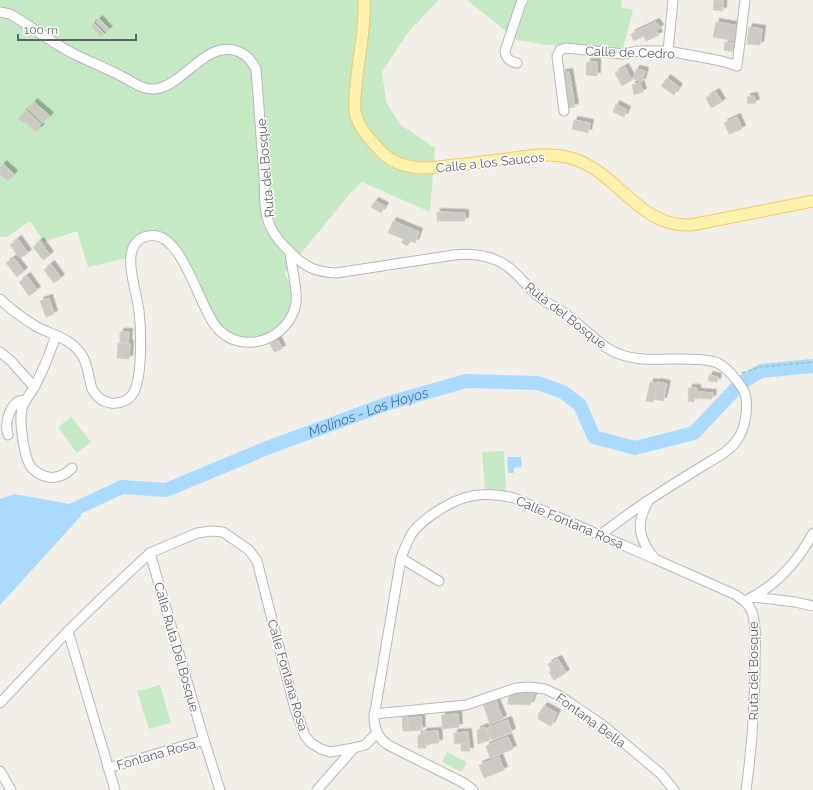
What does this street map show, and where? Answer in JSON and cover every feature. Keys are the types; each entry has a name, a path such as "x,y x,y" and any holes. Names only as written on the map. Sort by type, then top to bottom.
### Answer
{"main road":[{"name":"Calle a los Saucos","path":"364,0 365,14 357,74 355,110 359,124 367,136 386,156 399,164 426,168 534,156 568,157 582,162 595,170 652,216 664,222 677,225 690,226 813,201"}],"street":[{"path":"517,63 511,62 505,51 520,3 523,0"},
{"path":"668,51 673,0"},
{"name":"Calle de Cedro","path":"564,111 558,56 560,50 566,48 623,54 639,51 668,51 725,62 737,66 745,0"},
{"name":"Ruta del Bosque","path":"0,12 10,14 73,54 103,67 138,86 149,89 159,88 168,84 215,52 230,49 246,55 256,69 266,211 270,227 279,242 303,264 310,268 327,272 344,272 458,254 472,254 490,258 507,266 538,296 566,314 603,345 616,352 629,357 642,359 699,358 713,361 737,378 744,390 746,406 746,417 738,440 726,451 650,499 600,535"},
{"path":"0,300 23,318 56,335 74,347 83,357 92,389 98,398 103,401 113,403 123,401 132,396 135,390 139,366 141,328 130,257 132,248 138,240 146,236 156,235 165,238 183,260 215,326 220,331 232,338 245,342 258,342 272,337 284,328 292,316 296,302 296,294 290,252"},
{"path":"56,335 50,354 21,410 22,434 27,460 32,468 49,477 58,477 66,474 72,468"},
{"path":"0,352 11,361 34,387"},
{"path":"8,435 6,422 10,412 18,401 25,401"},
{"name":"Calle Fontana Rosa","path":"0,703 68,631 150,553 197,533 211,531 223,532 252,553 257,561 295,709 305,736 321,750 330,752 365,745 377,733 374,723 374,714 401,558 411,534 421,523 450,503 474,495 494,494 514,498 655,559"},
{"path":"650,499 640,520 640,532 646,548 655,559 749,599 795,602 813,606"},
{"path":"749,599 780,578 794,564 813,533"},
{"name":"Calle Ruta Del Bosque","path":"150,553 220,790"},
{"path":"401,558 439,581"},
{"name":"Ruta del Bosque","path":"746,790 754,708 755,645 754,621 749,599"},
{"path":"68,631 115,790"},
{"name":"Fontana Bella","path":"374,714 466,705 516,688 530,687 545,689 560,696 604,726 660,774 674,790"},
{"path":"377,733 388,745 464,783 472,790"},
{"name":"Fontana Rosa","path":"108,768 204,740"},
{"path":"317,790 354,748"},
{"path":"0,771 11,790"}],"path":[{"path":"737,378 760,367 813,362"}],"green space":[{"path":"0,0 439,0 409,31 382,72 386,102 401,125 435,148 430,212 362,182 348,196 285,273 290,285 292,302 285,321 264,338 239,338 218,325 186,259 151,233 127,258 88,267 77,231 44,242 30,221 7,237 0,237"},
{"path":"467,0 622,0 621,7 633,10 623,48 548,45 517,40"},
{"path":"71,417 91,442 77,453 58,427"},
{"path":"504,451 506,491 485,491 482,452"},
{"path":"160,685 171,723 149,729 137,691"},
{"path":"447,752 467,762 462,772 442,762"}],"water":[{"path":"507,457 521,457 522,467 514,468 514,473 508,473"},
{"path":"14,494 81,506 81,516 0,605 0,499"}],"building":[{"path":"714,0 723,0 723,11 713,10"},
{"path":"99,19 109,30 106,32 96,22"},
{"path":"656,22 660,28 656,30 659,35 646,41 644,36 634,41 631,34"},
{"path":"716,22 739,26 736,41 713,37"},
{"path":"94,23 104,34 101,37 91,26"},
{"path":"749,27 762,29 760,45 747,44"},
{"path":"725,42 737,44 735,52 724,50"},
{"path":"587,62 597,62 597,76 586,75"},
{"path":"625,67 632,80 622,86 615,73"},
{"path":"636,69 645,71 642,82 633,79"},
{"path":"569,72 575,107 567,108 562,73"},
{"path":"667,78 679,87 674,95 661,86"},
{"path":"640,83 643,92 634,95 632,85"},
{"path":"716,92 722,102 711,108 706,98"},
{"path":"754,96 756,103 748,104 747,97"},
{"path":"34,102 50,116 43,123 28,109"},
{"path":"616,104 627,110 624,117 613,112"},
{"path":"26,110 41,124 39,126 41,127 36,132 25,122 24,123 18,119"},
{"path":"737,117 742,129 729,134 724,123"},
{"path":"574,120 590,123 588,133 572,129"},
{"path":"3,164 14,174 8,181 0,174 0,168"},
{"path":"375,201 385,206 381,213 371,207"},
{"path":"437,212 465,213 465,221 437,221"},
{"path":"393,221 419,232 415,243 411,241 407,246 401,242 404,239 388,233"},
{"path":"18,239 28,253 20,258 10,245"},
{"path":"40,241 50,255 43,260 33,247"},
{"path":"14,258 24,271 17,277 6,263"},
{"path":"51,264 61,278 54,283 44,270"},
{"path":"27,276 37,290 29,296 19,282"},
{"path":"49,298 54,314 46,317 40,301"},
{"path":"120,332 129,332 128,344 120,343"},
{"path":"278,340 282,349 274,352 270,344"},
{"path":"118,343 130,344 129,359 117,358"},
{"path":"709,375 718,377 717,382 708,381"},
{"path":"650,382 657,383 653,402 646,401"},
{"path":"657,382 667,384 663,401 654,399"},
{"path":"689,388 697,388 697,392 700,392 699,398 695,398 694,402 688,401"},
{"path":"700,392 713,393 712,399 699,398"},
{"path":"558,659 566,673 554,680 549,672 551,671 548,664"},
{"path":"517,691 535,693 530,705 508,704 509,692 516,693"},
{"path":"495,699 503,719 490,724 483,704"},
{"path":"544,706 557,713 551,726 538,719 538,715"},
{"path":"458,714 459,727 442,729 442,715"},
{"path":"402,716 407,716 408,731 403,731"},
{"path":"421,717 422,730 408,731 408,718"},
{"path":"508,720 512,732 492,740 487,728"},
{"path":"485,727 490,740 478,744 477,730"},
{"path":"438,731 439,743 423,744 423,732"},
{"path":"468,732 469,743 454,744 454,733"},
{"path":"425,734 426,748 418,748 418,735"},
{"path":"508,737 513,749 490,758 486,746"},
{"path":"469,743 470,751 461,751 461,744"},
{"path":"499,757 504,770 484,778 479,765"}],"waterway":[{"name":"Molinos - Los Hoyos","path":"64,514 122,487 166,490 267,448 389,403 466,381 538,383 563,392 580,405 594,437 635,448 694,433 741,383 761,371 813,366"}]}
